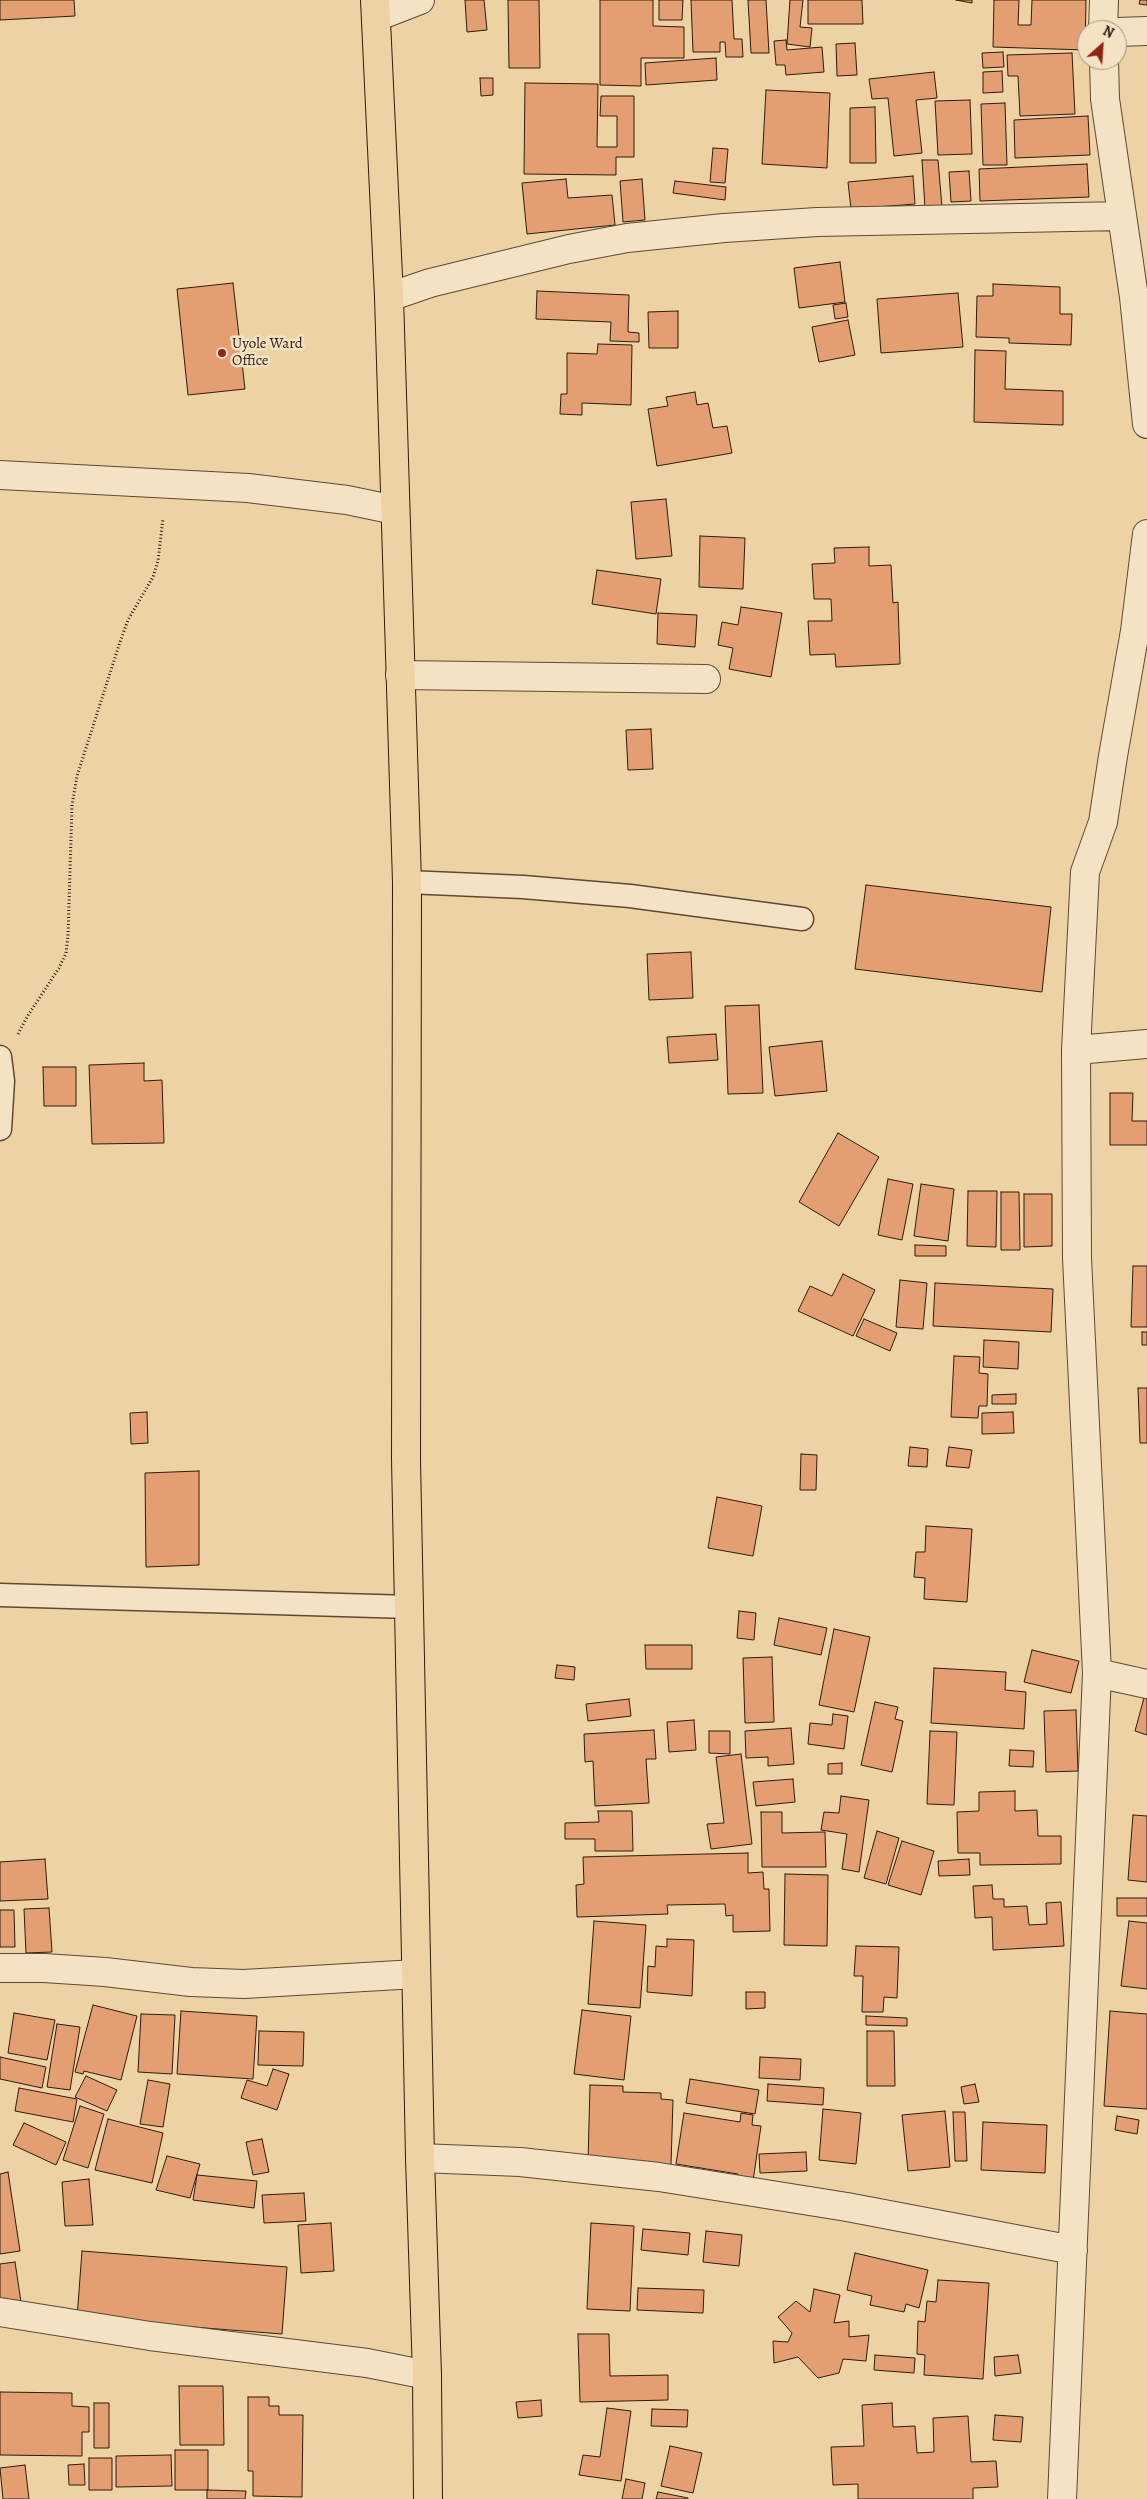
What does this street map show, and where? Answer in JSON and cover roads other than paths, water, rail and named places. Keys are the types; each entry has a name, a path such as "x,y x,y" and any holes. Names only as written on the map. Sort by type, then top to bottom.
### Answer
{"highway":[{"path":"375,8 388,297 407,882 406,1459 420,2158 427,2375 428,2499"}],"street":[{"path":"375,8 420,0"},
{"path":"1103,20 1104,0"},
{"path":"1127,32 1147,31"},
{"path":"1105,70 1106,99 1134,297 1147,424"},
{"path":"388,297 430,283 569,249 627,238 714,229 816,222 1122,216"},
{"path":"0,476 248,488 347,500 394,510"},
{"path":"1062,2499 1097,1673 1077,1258 1076,1050 1085,872 1104,822 1113,756 1136,631 1147,534"},
{"path":"400,675 706,679"},
{"path":"1076,1050 1147,1044"},
{"path":"1097,1673 1147,1684"},
{"path":"0,1968 44,1968 105,1972 190,1982 244,1984 416,1974"},
{"path":"420,2158 520,2162 659,2177 847,2207 1073,2250"},
{"path":"0,2312 150,2336 367,2363 427,2375"}],"lane":[{"path":"407,882 523,887 630,896 802,919"},
{"path":"0,1057 4,1081 0,1129"},
{"path":"0,1595 410,1607"}],"place":[{"name":"Uyole Ward Office","path":"222,353"}]}
